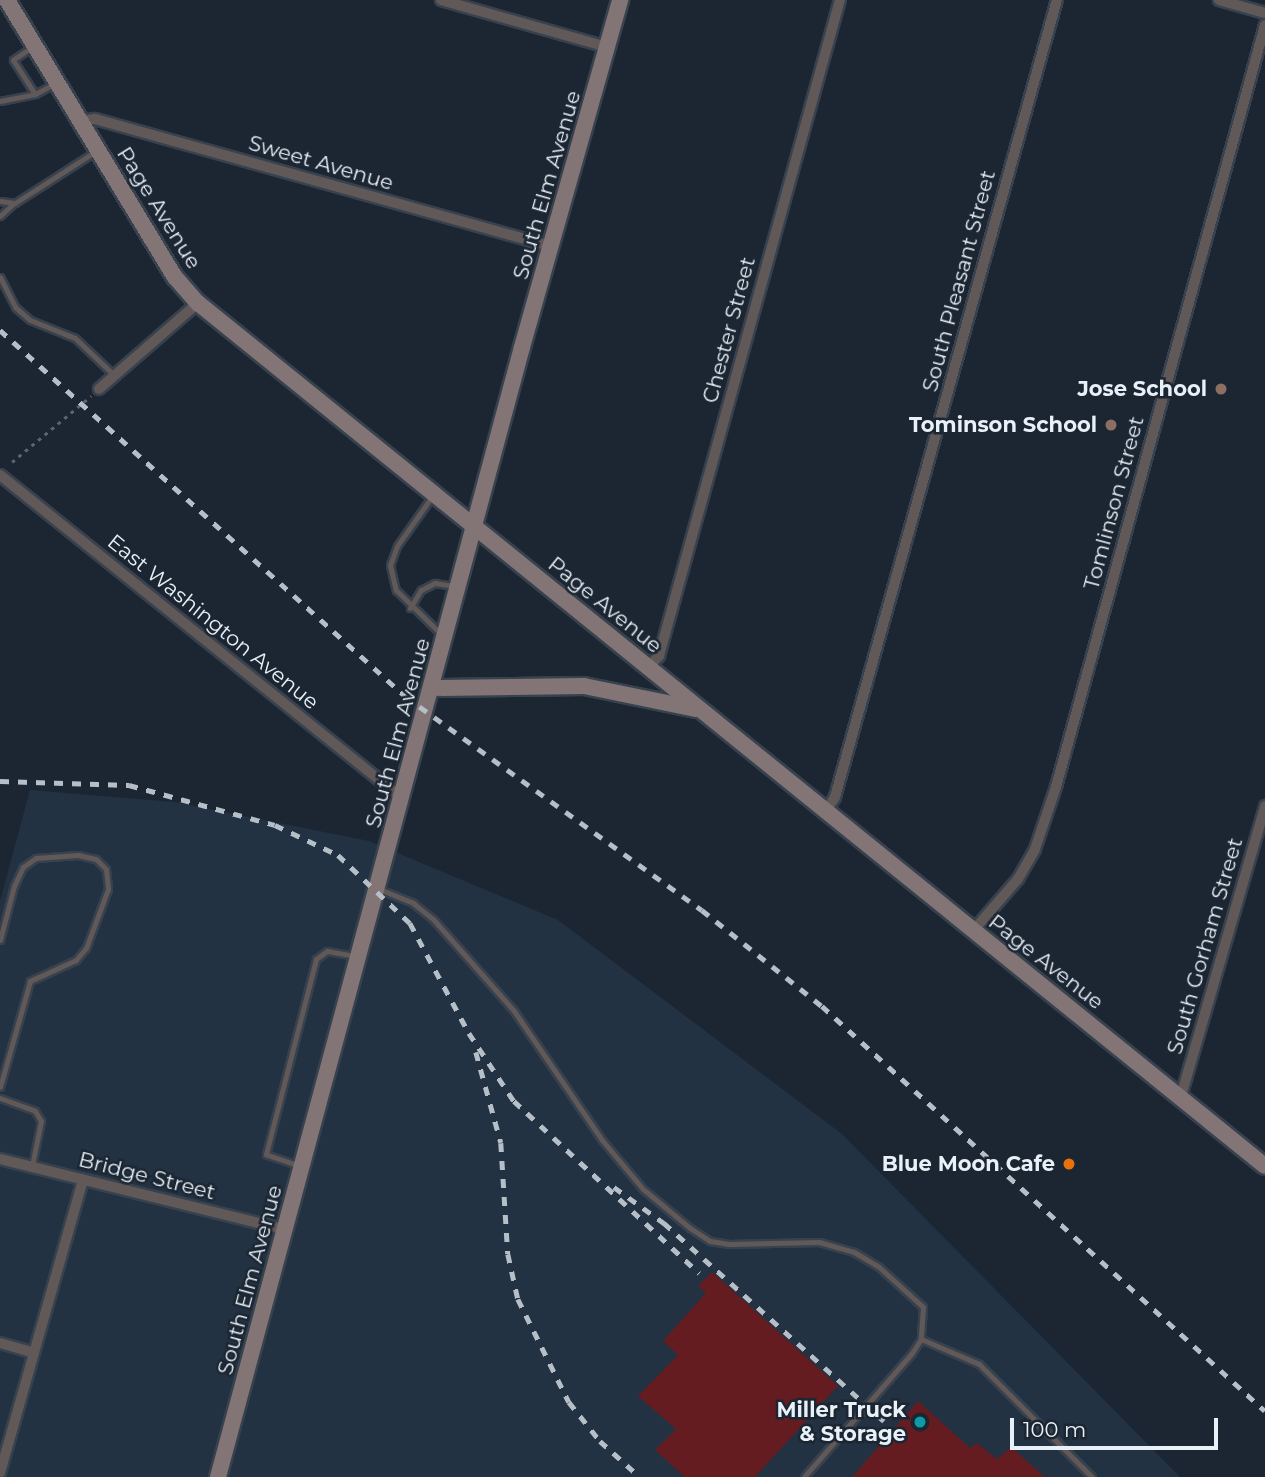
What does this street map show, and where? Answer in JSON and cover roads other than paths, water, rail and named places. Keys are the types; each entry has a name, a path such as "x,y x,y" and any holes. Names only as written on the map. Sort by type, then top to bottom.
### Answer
{"street":[{"name":"Page Avenue","path":"7,0 175,277 198,303 701,710 824,813 1181,1096 1265,1167"},
{"path":"441,0 607,47"},
{"name":"South Elm Avenue","path":"218,1477 379,889 473,526 620,0"},
{"name":"Chester Street","path":"648,667 659,656 840,0"},
{"name":"South Pleasant Street","path":"824,813 835,797 1057,0"},
{"path":"1219,0 1265,13"},
{"name":"Tomlinson Street","path":"973,931 1024,869 1056,787 1265,25"},
{"name":"Sweet Avenue","path":"80,121 95,119 552,247"},
{"path":"99,389 198,303"},
{"name":"East Washington Avenue","path":"0,475 403,799"},
{"path":"432,688 584,686 644,695 701,710"},
{"name":"South Gorham Street","path":"1181,1096 1265,806"},
{"name":"Bridge Street","path":"0,1159 286,1230"},
{"path":"0,1473 32,1352 83,1180"},
{"path":"0,1343 32,1352"}],"lane":[{"path":"35,45 13,60 35,94"},
{"path":"0,101 35,94 58,82"},
{"path":"0,216 15,203 98,149"},
{"path":"0,201 15,203"},
{"path":"0,277 15,307 30,320 75,338 115,376"},
{"path":"433,495 392,555 391,577 410,608 445,638"},
{"path":"410,608 421,590 435,583 458,586"},
{"path":"0,940 14,886 23,867 36,858 78,855 96,859 106,869 108,889 86,948 76,960 30,981 0,1087"},
{"path":"379,889 413,903 433,919 514,1011 601,1140 643,1189 710,1241 729,1244 819,1242 854,1252 879,1267 923,1307 921,1339 804,1477"},
{"path":"303,1166 267,1154 316,959 327,951 360,957"},
{"path":"0,1098 36,1111 41,1121 32,1166"},
{"path":"921,1339 979,1364 1092,1477"}],"railway":[{"path":"0,330 405,696 702,910 822,1006 1265,1411"},
{"path":"0,781 129,785 275,825 338,855 410,923 469,1033 514,1101 699,1273"},
{"path":"476,1052 501,1143 508,1254 518,1299 569,1402 600,1441 640,1477"},
{"path":"614,1187 664,1223 884,1421"}],"place":[{"name":"Jose School","path":"1221,389"},
{"name":"Tominson School","path":"1111,425"},
{"name":"Blue Moon Cafe","path":"1069,1164"},
{"name":"Miller Truck & Storage","path":"920,1422"}]}
